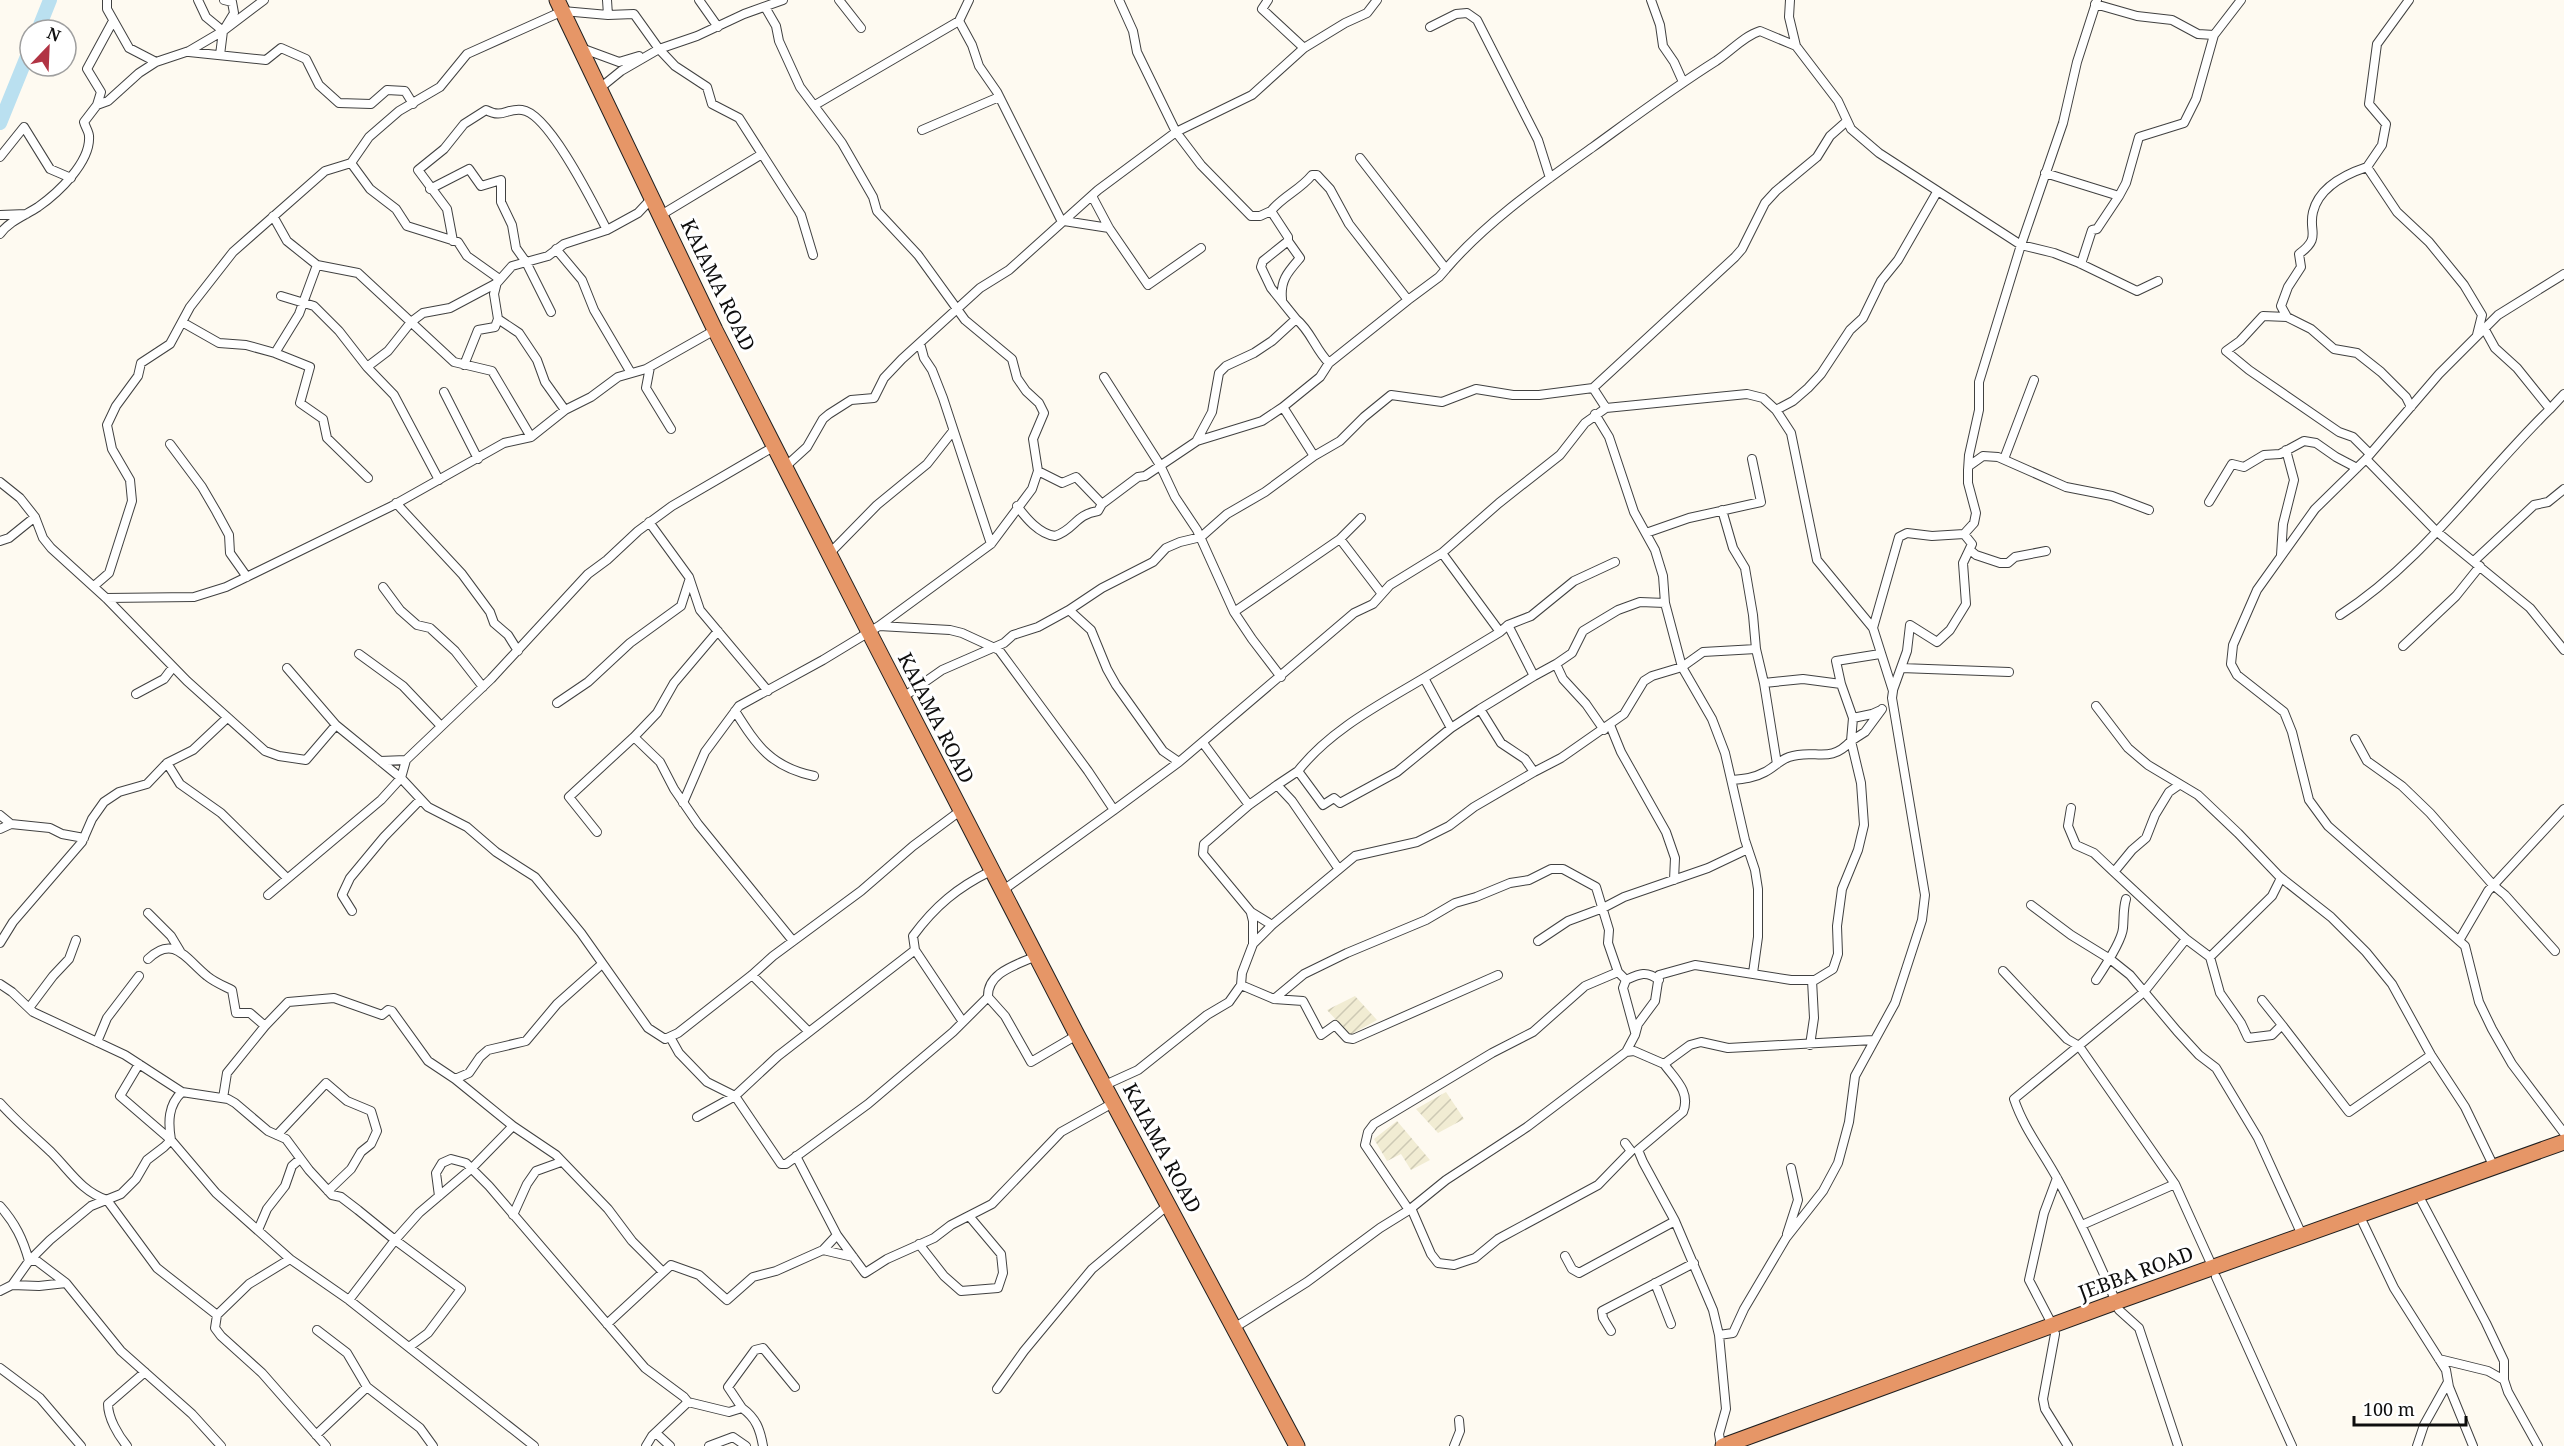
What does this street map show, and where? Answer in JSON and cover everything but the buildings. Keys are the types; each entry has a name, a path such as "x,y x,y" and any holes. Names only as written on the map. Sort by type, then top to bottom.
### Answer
{"highway":[{"name":"KAIAMA ROAD","path":"560,6 774,446 830,553 874,629 902,698 1077,1035 1297,1446"},
{"name":"JEBBA ROAD","path":"2215,1272 2302,1235 2564,1142"},
{"name":"JEBBA ROAD","path":"1750,1446 2117,1306 2363,1223 2564,1150"},
{"name":"JEBBA ROAD","path":"1722,1446 2054,1330"}],"street":[{"path":"107,0 106,9 129,48 156,62"},
{"path":"198,0 206,17 224,31"},
{"path":"220,55 224,31 234,13 232,2 224,0"},
{"path":"97,105 108,101 139,73 156,62 189,51 224,31 264,0"},
{"path":"607,0 608,15"},
{"path":"699,0 718,27"},
{"path":"581,48 619,62 718,27 744,14 783,0"},
{"path":"840,0 861,28"},
{"path":"815,105 959,21 968,0"},
{"path":"1119,0 1133,31 1137,52 1176,132 1202,165 1251,216 1260,216 1271,211 1288,194 1303,186 1312,175 1317,175 1330,189 1349,224 1408,300"},
{"path":"1268,0 1263,9 1304,48"},
{"path":"785,467 807,447 823,419 851,400 874,398 884,378 902,359 980,288 1009,270 1092,196 1176,132 1252,95 1304,48 1345,23 1367,13 1377,0"},
{"path":"1651,0 1660,25 1663,46 1683,81"},
{"path":"1790,0 1789,17 1796,46 1838,100 1851,129 1879,153 2021,245 2054,253 2137,291 2158,281"},
{"path":"2081,264 2092,230 2097,229 2126,183 2139,137 2184,123 2190,115 2214,35 2241,0"},
{"path":"2287,318 2281,306 2288,287 2301,267 2299,254 2308,248 2314,235 2313,212 2323,194 2343,176 2367,167 2382,145 2386,124 2369,104 2377,44 2409,0"},
{"path":"1873,628 1899,537 1907,533 1932,536 1964,534 1974,523 1976,513 1968,483 1979,410 1978,382 2021,245 2063,123 2077,62 2096,2 2137,16 2172,20 2198,34 2214,35"},
{"path":"93,586 109,573 132,501 130,480 112,449 107,425 116,406 138,376 141,363 170,344 210,279 233,252 325,171 351,163 369,136 399,111 440,87 467,54 560,6 608,15 634,14 659,49 675,66 707,87 712,104 739,118 801,215 813,255"},
{"path":"683,803 705,752 739,706 874,629 991,544 1017,506 1032,489 1038,471 1033,440 1044,413 1039,403 1026,391 1017,378 1012,359 965,320 918,255 877,211 873,197 842,142 800,87 789,67 776,26 765,8"},
{"path":"1430,27 1456,14 1467,13 1477,20 1538,140 1550,178"},
{"path":"0,234 4,227 27,214 54,194 71,178 86,155 89,135 84,122 97,105 101,92 87,69 113,21"},
{"path":"959,21 972,45 979,66 999,97 1063,221"},
{"path":"1017,506 1044,533 1055,536 1072,526 1084,513 1098,511 1101,504 1138,477 1145,476 1197,441 1262,421 1320,377 1329,363 1439,277 1468,243 1550,178 1683,81 1735,48 1748,35 1760,31 1796,46"},
{"path":"189,51 266,60 281,48 306,59 319,85 339,103 371,104 387,90 405,91 413,104"},
{"path":"600,88 621,71 659,49"},
{"path":"922,130 999,97"},
{"path":"453,241 447,209 418,170 444,149 464,124 486,110 496,116 522,110 541,119 574,169 607,230"},
{"path":"902,698 942,670 1014,635 1038,627 1070,610 1102,588 1153,562 1166,548 1201,537 1227,514 1265,492 1314,456 1340,441 1391,395 1442,402 1476,389 1539,395 1593,388 1735,257 1742,249 1765,203 1776,190 1817,157 1830,136 1847,121"},
{"path":"0,157 24,127 50,169 71,178"},
{"path":"662,215 762,154"},
{"path":"1360,158 1446,269"},
{"path":"351,163 370,189 396,209 407,226 458,242 467,256 498,278 494,294 498,319 495,327 478,330 464,365"},
{"path":"2367,167 2397,212 2429,242 2464,285 2482,315 2477,335"},
{"path":"430,189 469,169 481,186 501,180 501,202 512,225 516,248 526,262 551,312"},
{"path":"2045,173 2119,196"},
{"path":"1776,410 1793,401 1808,388 1821,374 1850,330 1863,318 1881,280 1898,260 1937,192"},
{"path":"1092,196 1109,228 1148,285 1201,248"},
{"path":"367,367 388,351 411,322 423,313 450,308 497,283 512,266 548,256 564,244 607,230 638,213 653,197"},
{"path":"1271,211 1300,258 1283,279 1280,286 1282,299"},
{"path":"0,215 27,214"},
{"path":"273,216 287,241 317,265 358,273 454,362 492,371 531,437"},
{"path":"1063,221 1109,228"},
{"path":"1288,241 1263,261 1262,267 1271,288 1308,330 1318,352 1329,363"},
{"path":"556,249 582,280 594,310 631,374"},
{"path":"275,353 299,314 317,265"},
{"path":"2564,273 2498,315 2484,328 2357,468 2315,509 2257,590 2233,645 2231,664 2237,675 2284,712 2292,732 2308,800 2328,826 2460,939 2469,954 2479,1002 2492,1029 2512,1064 2564,1133"},
{"path":"281,296 314,306 339,331 367,367 394,395 439,480"},
{"path":"2411,407 2406,397 2381,372 2356,353 2334,349 2311,329 2287,318 2263,315 2240,341 2226,351 2248,370 2339,432 2353,437 2436,531 2530,608 2564,650"},
{"path":"498,319 519,333 537,360 545,382 565,410"},
{"path":"1197,441 1212,412 1219,373 1227,366 1254,353 1296,319"},
{"path":"182,322 219,343 246,345 275,353 310,367 300,403 323,419 327,438 368,478"},
{"path":"2484,328 2495,348 2517,368 2550,410"},
{"path":"106,598 194,597 226,587 396,503 504,443 531,437 565,410 591,397 618,377 651,367 716,330"},
{"path":"920,343 936,377 991,544"},
{"path":"902,359 914,359 928,364"},
{"path":"651,367 646,388 671,429"},
{"path":"1104,377 1160,465 1175,496 1201,537 1234,612 1281,677"},
{"path":"2004,459 2034,380"},
{"path":"1593,388 1606,408"},
{"path":"444,392 478,459"},
{"path":"1002,891 1179,762 1354,613 1373,604 1390,585 1442,553 1499,502 1560,455 1595,414 1606,408 1747,394 1763,398 1776,410 1791,434 1817,560 1830,579 1873,628 1893,694 1925,896 1922,920 1894,1003 1855,1076 1848,1131 1838,1163 1823,1191 1786,1238 1744,1309 1733,1333 1719,1335"},
{"path":"2340,615 2396,574 2511,447 2564,394"},
{"path":"1283,407 1314,456"},
{"path":"1595,414 1609,438 1634,512 1655,550 1663,576 1665,603 1682,667 1712,719 1732,780 1755,870 1759,914 1753,973"},
{"path":"830,553 878,505 927,464 953,431"},
{"path":"2209,502 2232,464 2244,467 2264,455 2280,454 2304,441 2316,443 2357,468"},
{"path":"170,444 202,487 216,511 229,535 230,553 247,577"},
{"path":"268,895 327,843 353,825 401,778 406,760 483,687 588,574 649,522 774,446"},
{"path":"2281,557 2283,524 2294,480 2286,450"},
{"path":"1969,466 1983,456 1990,455 2066,487 2112,496 2150,510"},
{"path":"1646,533 1689,518 1761,502 1752,459"},
{"path":"1038,471 1062,483 1076,477 1101,504"},
{"path":"0,482 20,498 35,517 43,538 51,548 106,598 173,667 265,751 296,759 306,759 336,725"},
{"path":"2403,646 2456,596 2477,564 2534,505 2548,502 2564,489"},
{"path":"396,503 462,574 490,612 494,623 508,635 518,651"},
{"path":"1722,510 1732,548 1745,568 1756,649 1777,764"},
{"path":"0,541 9,538 35,517"},
{"path":"1234,612 1340,539 1361,518"},
{"path":"649,522 689,577 700,610 768,691"},
{"path":"1732,780 1750,778 1788,757 1831,756 1843,750 1851,741 1865,732 1893,694 1907,651 1910,624 1937,642 1950,630 1966,604 1964,563 1972,544 1964,534"},
{"path":"1340,539 1382,594"},
{"path":"1970,550 1976,555 2000,563 2008,562 2015,557 2046,551"},
{"path":"1442,553 1500,632"},
{"path":"1272,925 1251,912 1203,854 1204,844 1249,805 1298,771 1311,754 1354,720 1508,625 1531,616 1574,581 1615,562"},
{"path":"557,703 588,681 630,643 681,606 689,577"},
{"path":"382,587 400,610 417,625 430,628 448,644 483,687"},
{"path":"1298,771 1323,806 1334,798 1341,802 1397,772 1451,728 1572,653 1582,631 1608,615 1628,604 1665,603"},
{"path":"681,606 700,610"},
{"path":"1070,610 1091,630 1107,669 1163,751 1179,762"},
{"path":"1508,625 1534,676"},
{"path":"874,629 950,630 993,647 1002,654 1114,810"},
{"path":"597,832 569,797 634,737 657,712 674,683 718,631"},
{"path":"1253,944 1338,868 1355,856 1417,843 1449,826 1474,807 1561,758 1624,714 1644,681 1669,669 1682,667 1703,652 1756,649"},
{"path":"359,654 403,686 441,726"},
{"path":"1234,1328 1308,1282 1380,1228 1410,1209 1446,1180 1527,1127 1626,1052 1638,1024 1655,1001 1659,975 1695,965 1791,980 1812,980 1833,969 1838,954 1837,926 1842,889 1858,850 1864,825 1862,783 1851,741 1853,718 1836,661 1880,654"},
{"path":"1556,664 1563,679 1607,727 1666,832 1675,858 1674,880"},
{"path":"136,694 165,679 173,667"},
{"path":"287,668 336,725 401,778 420,800 438,814 467,827 496,852 535,877 581,933 648,1028 660,1038 669,1037 752,975 960,811"},
{"path":"1901,668 2009,672"},
{"path":"1424,678 1451,728"},
{"path":"1764,683 1803,679 1841,684"},
{"path":"2096,706 2128,748 2148,765 2198,795 2282,878 2331,917 2366,952 2392,984 2431,1055 2465,1107 2494,1167"},
{"path":"1480,709 1501,743 1525,759 1534,772"},
{"path":"1853,718 1872,714 1882,709"},
{"path":"735,711 762,751 792,772 814,776"},
{"path":"0,943 13,922 55,876 84,838 92,819 104,802 119,792 147,784 167,763 193,750 227,718"},
{"path":"634,737 660,762 683,803 793,941"},
{"path":"2355,739 2367,761 2402,786 2430,813 2555,951"},
{"path":"1203,743 1249,805"},
{"path":"380,761 406,760"},
{"path":"167,763 180,784 221,813 287,878"},
{"path":"1277,785 1292,801 1338,868"},
{"path":"2114,872 2132,850 2146,838 2155,815 2169,792 2179,785"},
{"path":"352,912 342,895 350,878 384,837 420,800"},
{"path":"2071,808 2068,826 2076,845 2094,853 2186,939 2210,957 2220,993 2241,1023 2248,1038 2272,1035 2282,1025"},
{"path":"2460,939 2493,885 2564,809"},
{"path":"0,815 11,824 50,828 62,834 84,838"},
{"path":"0,830 11,824"},
{"path":"1538,940 1568,921 1603,908 1624,897 1708,868 1748,849"},
{"path":"1274,999 1304,974 1347,953 1426,920 1455,903 1510,883 1529,880 1551,869 1563,869 1596,887 1610,930 1608,943 1618,972 1626,980"},
{"path":"963,1022 915,950 913,936 929,916 958,888 991,871"},
{"path":"2210,957 2272,896 2282,878"},
{"path":"2096,980 2110,959 2122,932 2123,908 2126,898"},
{"path":"2031,905 2130,975 2184,1039 2216,1068 2259,1138 2302,1235"},
{"path":"1105,1085 1138,1070 1207,1015 1229,1002 1241,985 1242,973 1253,944 1251,912"},
{"path":"148,913 171,936 180,951 209,978 232,990 236,1013 250,1013 265,1026"},
{"path":"2178,1446 2139,1328 2117,1306 2082,1225 2057,1178 2021,1121 2013,1098 2144,992 2186,939"},
{"path":"28,1008 69,959 76,940"},
{"path":"148,959 157,950 173,948 180,951"},
{"path":"697,1117 735,1096 778,1056 915,950"},
{"path":"669,1037 679,1053 707,1082 735,1096 777,1161 786,1164 868,1104 963,1022 988,997 990,982 998,975 1036,956"},
{"path":"455,1079 469,1073 488,1050 526,1041 557,1004 602,964"},
{"path":"2003,971 2067,1039 2079,1046 2175,1184 2292,1446"},
{"path":"1618,972 1585,986 1533,1032 1492,1053 1374,1124 1368,1132 1365,1144 1410,1209 1431,1254 1438,1263 1454,1265 1475,1258 1497,1239 1598,1185 1631,1151 1625,1143"},
{"path":"1635,1035 1623,988 1626,980 1642,972 1659,980"},
{"path":"752,975 810,1032"},
{"path":"1241,985 1274,999 1303,1001 1321,1035 1335,1025 1347,1038 1353,1039 1498,975"},
{"path":"97,1042 107,1018 139,976"},
{"path":"1810,1045 1814,1018 1812,980"},
{"path":"0,984 33,1012 139,1064 182,1092 223,1098 235,1103 268,1131 285,1139 328,1191 358,1210 394,1240 461,1289 428,1333 408,1347"},
{"path":"988,997 1005,1016 1031,1062 1077,1035"},
{"path":"223,1098 226,1073 288,1002 334,998 382,1015 388,1010 392,1011 428,1061 455,1079 513,1126 556,1155 608,1209 632,1241 663,1272"},
{"path":"2262,1000 2349,1112 2431,1055"},
{"path":"1664,1064 1690,1045 1701,1042 1728,1048 1873,1040"},
{"path":"1626,1052 1634,1051 1664,1064 1685,1093 1686,1104 1683,1112 1638,1150 1676,1221 1713,1310 1719,1335 1726,1409 1719,1434 1722,1446"},
{"path":"139,1064 120,1096 171,1140 216,1193 290,1259 350,1300 534,1446"},
{"path":"276,1135 326,1083 347,1101 371,1111 377,1131 351,1169 328,1191"},
{"path":"171,1140 168,1121 174,1099 182,1092"},
{"path":"0,1103 53,1154 77,1183 94,1196 107,1200 157,1268 217,1315"},
{"path":"796,1156 837,1235 865,1273 934,1238 951,1225 992,1204 1061,1132 1113,1103"},
{"path":"350,1300 394,1240 439,1196 472,1168 513,1126"},
{"path":"0,1291 12,1285 29,1261 50,1240 91,1206 122,1194 136,1179 147,1160 171,1140"},
{"path":"258,1230 267,1209 285,1186 292,1167 300,1159"},
{"path":"439,1196 436,1173 442,1163 457,1159 472,1168 645,1368 674,1388 688,1402 729,1412 742,1408"},
{"path":"513,1215 527,1184 537,1171 561,1162"},
{"path":"1786,1238 1798,1200 1791,1168"},
{"path":"2057,1178 2044,1213 2029,1280 2054,1330 2043,1399 2045,1409 2068,1446"},
{"path":"2082,1225 2175,1184"},
{"path":"2422,1202 2504,1361 2504,1380 2538,1446"},
{"path":"998,1389 1024,1352 1092,1269 1168,1205"},
{"path":"0,1206 13,1221 24,1242 29,1261"},
{"path":"1795,1209 1809,1209"},
{"path":"919,1244 945,1276 961,1291 998,1288 1003,1273 1001,1254 969,1216"},
{"path":"1564,1256 1572,1269 1579,1273 1676,1221"},
{"path":"2363,1223 2394,1288 2446,1370 2448,1382 2473,1446"},
{"path":"607,1324 671,1265 699,1275 727,1299 753,1277 776,1271 823,1250 837,1235"},
{"path":"823,1250 853,1257"},
{"path":"290,1259 249,1284 217,1315 215,1328 220,1336 262,1372 326,1446"},
{"path":"29,1261 37,1261 66,1282 121,1351 192,1414 221,1446"},
{"path":"1611,1331 1603,1318 1602,1311 1694,1263"},
{"path":"12,1285 39,1286 66,1282"},
{"path":"1655,1283 1671,1324"},
{"path":"317,1330 347,1353 367,1387 420,1428 433,1446"},
{"path":"763,1446 760,1430 753,1416 742,1408 728,1387 755,1350 762,1348 795,1386"},
{"path":"2439,1359 2488,1371 2504,1380"},
{"path":"0,1368 40,1398 81,1446"},
{"path":"127,1446 112,1423 108,1404 145,1371"},
{"path":"2417,1446 2424,1425 2448,1382"},
{"path":"316,1435 367,1387"},
{"path":"646,1446 656,1432 688,1402"},
{"path":"1454,1446 1460,1431 1459,1420"},
{"path":"656,1432 670,1446"},
{"path":"710,1446 733,1437 746,1446"}],"shaded area":[{"path":"1355,996 1377,1020 1350,1035 1327,1010"},
{"path":"1446,1092 1464,1119 1438,1133 1416,1109"},
{"path":"1397,1121 1430,1160 1411,1170 1401,1154 1387,1161 1374,1139"}],"waterway":[{"path":"43,18 50,0"},
{"path":"0,123 18,78"}]}
